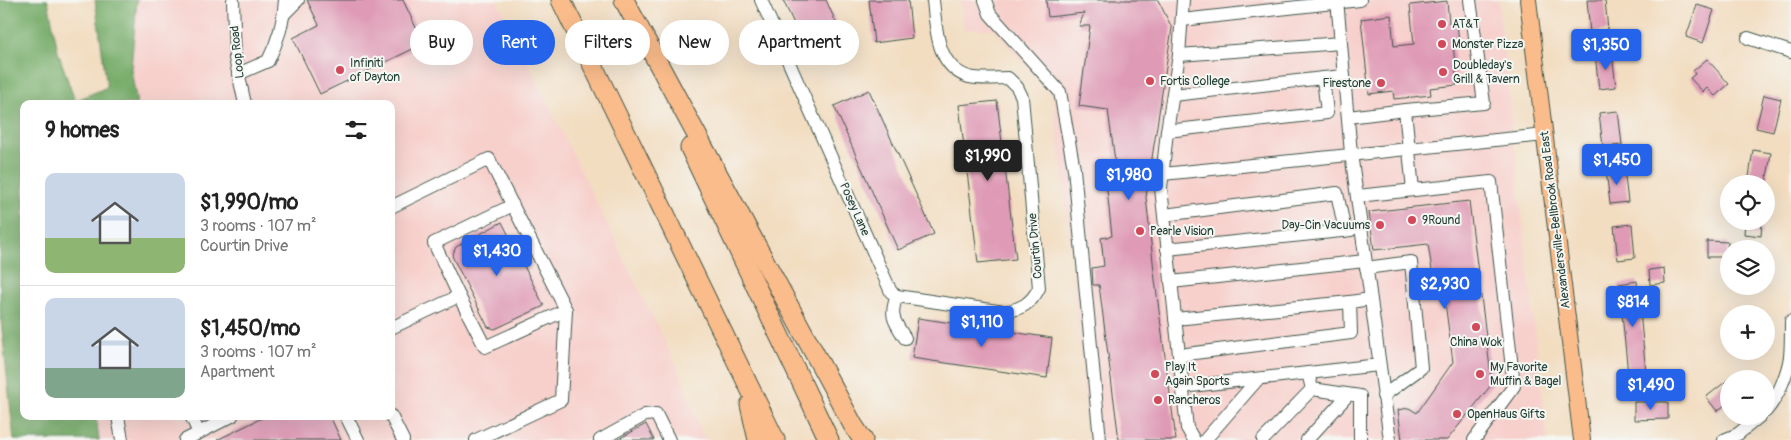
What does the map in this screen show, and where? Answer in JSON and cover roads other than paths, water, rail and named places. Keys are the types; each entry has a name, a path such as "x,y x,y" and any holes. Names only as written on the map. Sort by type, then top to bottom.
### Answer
{"highway":[{"path":"561,0 775,440"},
{"path":"620,0 829,440"},
{"path":"624,0 848,416 863,440"},
{"path":"741,370 758,440"}],"main road":[{"name":"Alexandersville-Bellbrook Road East","path":"1528,0 1582,440"}],"street":[{"name":"Loop Road","path":"233,0 233,28 238,74 244,100"},
{"path":"238,74 268,61 277,43 285,13 286,0"},
{"path":"285,13 298,0"},
{"name":"Posey Lane","path":"761,0 891,292 897,296"},
{"name":"Courtin Drive","path":"897,296 1004,312 1016,310 1026,305 1034,298 1038,288 1022,96 1017,87 1008,78 970,77 958,71 944,56 937,39 933,0"},
{"path":"985,0 990,14 1060,92 1074,169 1100,440"},
{"path":"1183,0 1179,55 1161,188 1187,428 1194,440"},
{"path":"1182,20 1360,0"},
{"path":"1348,117 1405,110 1484,104 1470,0"},
{"path":"1338,1 1351,154 1390,440"},
{"path":"1748,38 1791,52"},
{"path":"1179,55 1341,43"},
{"path":"1173,95 1344,76"},
{"path":"1168,131 1327,113 1323,78"},
{"path":"1405,110 1413,190"},
{"path":"1163,174 1545,135"},
{"path":"395,204 489,158 566,310 561,400 476,440"},
{"path":"1357,196 1491,182 1514,386 1474,440"},
{"path":"1164,215 1337,193 1345,231"},
{"path":"513,205 434,243 459,296 485,347 566,310"},
{"path":"1167,249 1361,229"},
{"path":"1171,282 1411,262 1421,368 1383,396"},
{"path":"395,326 459,296"},
{"path":"897,296 892,309 894,322 905,338"},
{"path":"1175,319 1370,299"},
{"path":"1179,355 1352,333 1350,302"},
{"path":"1775,397 1791,356 1791,321"},
{"path":"1182,387 1379,365"},
{"path":"1308,374 1312,389"},
{"path":"1205,440 1258,379"},
{"path":"1312,389 1360,396 1360,440"},
{"path":"1262,440 1312,389"},
{"path":"1307,440 1348,395"},
{"path":"600,440 645,415 656,414 669,440"},
{"path":"119,420 122,440"},
{"path":"193,420 199,433"},
{"path":"185,440 223,420"},
{"path":"348,420 358,440"},
{"path":"393,420 403,440"},
{"path":"1724,440 1738,434 1749,425"}],"place":[{"name":"AT&T","path":"1442,24"},
{"name":"Monster Pizza","path":"1442,44"},
{"name":"Infiniti of Dayton","path":"340,70"},
{"name":"Doubleday's Grill & Tavern","path":"1443,72"},
{"name":"Fortis College","path":"1150,81"},
{"name":"Firestone","path":"1381,83"},
{"name":"9Round","path":"1412,220"},
{"name":"Day-Cin Vacuums","path":"1380,225"},
{"name":"Pearle Vision","path":"1140,231"},
{"name":"China Wok","path":"1476,327"},
{"name":"Play It Again Sports","path":"1155,374"},
{"name":"My Favorite Muffin & Bagel","path":"1480,374"},
{"name":"Rancheros","path":"1158,400"},
{"name":"OpenHaus Gifts","path":"1457,414"}]}
